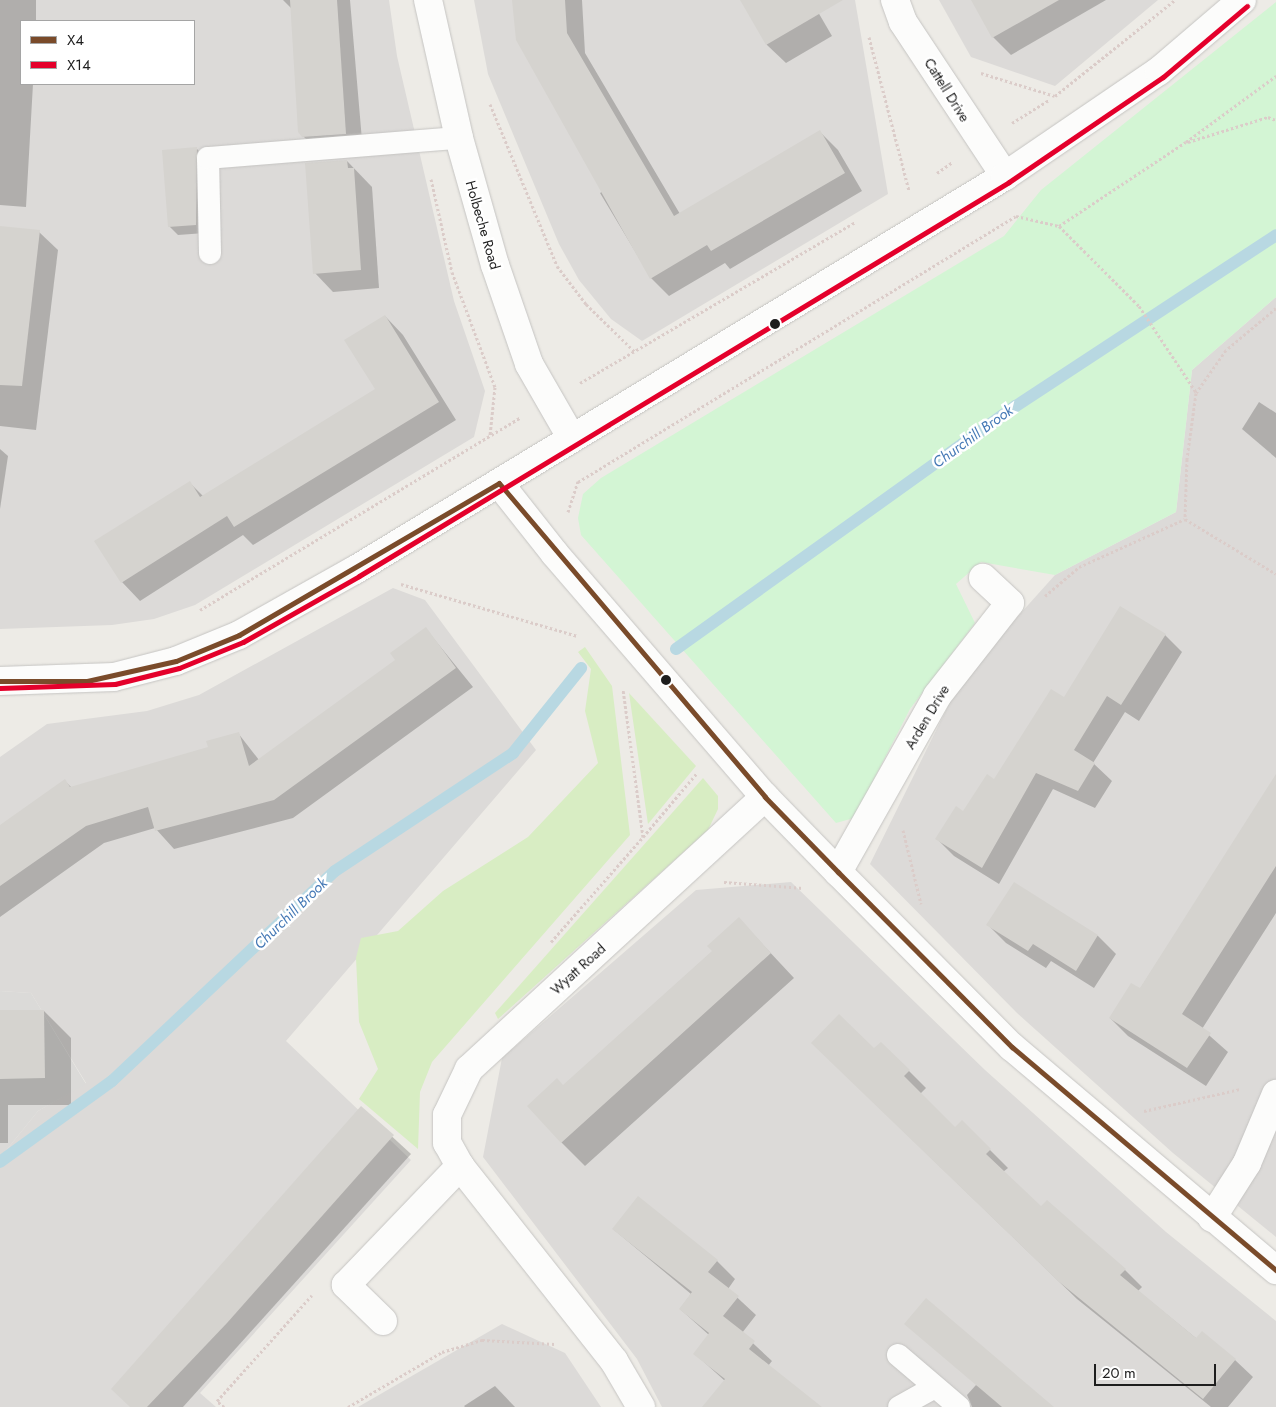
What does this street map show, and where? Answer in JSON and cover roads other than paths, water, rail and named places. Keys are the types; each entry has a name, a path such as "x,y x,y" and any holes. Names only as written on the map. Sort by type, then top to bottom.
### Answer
{"street":[{"name":"Holbeche Road","path":"428,0 459,138 495,266 547,402 571,437"},
{"name":"Cattell Drive","path":"894,0 904,22 980,142 1005,176"},
{"path":"0,681 87,681 176,661 239,635 355,570 571,437 1005,176 1159,71 1242,0"},
{"path":"499,483 610,619 765,797 838,872 1012,1047 1212,1218 1276,1270"},
{"name":"Arden Drive","path":"838,872 937,696 1010,602 983,578"},
{"name":"Wyatt Road","path":"641,1407 614,1361 460,1166 447,1143 447,1115 468,1069 765,797"},
{"path":"1212,1218 1247,1163 1276,1094"},
{"path":"383,1321 346,1285 460,1166"}],"lane":[{"path":"210,253 208,158 459,138"},
{"path":"898,1355 959,1407"},
{"path":"899,1407 935,1386"}],"waterway":[{"name":"Churchill Brook","path":"676,649 1016,406 1276,235"},
{"name":"Churchill Brook","path":"0,1162 112,1081 335,871 513,753 581,668"}]}
